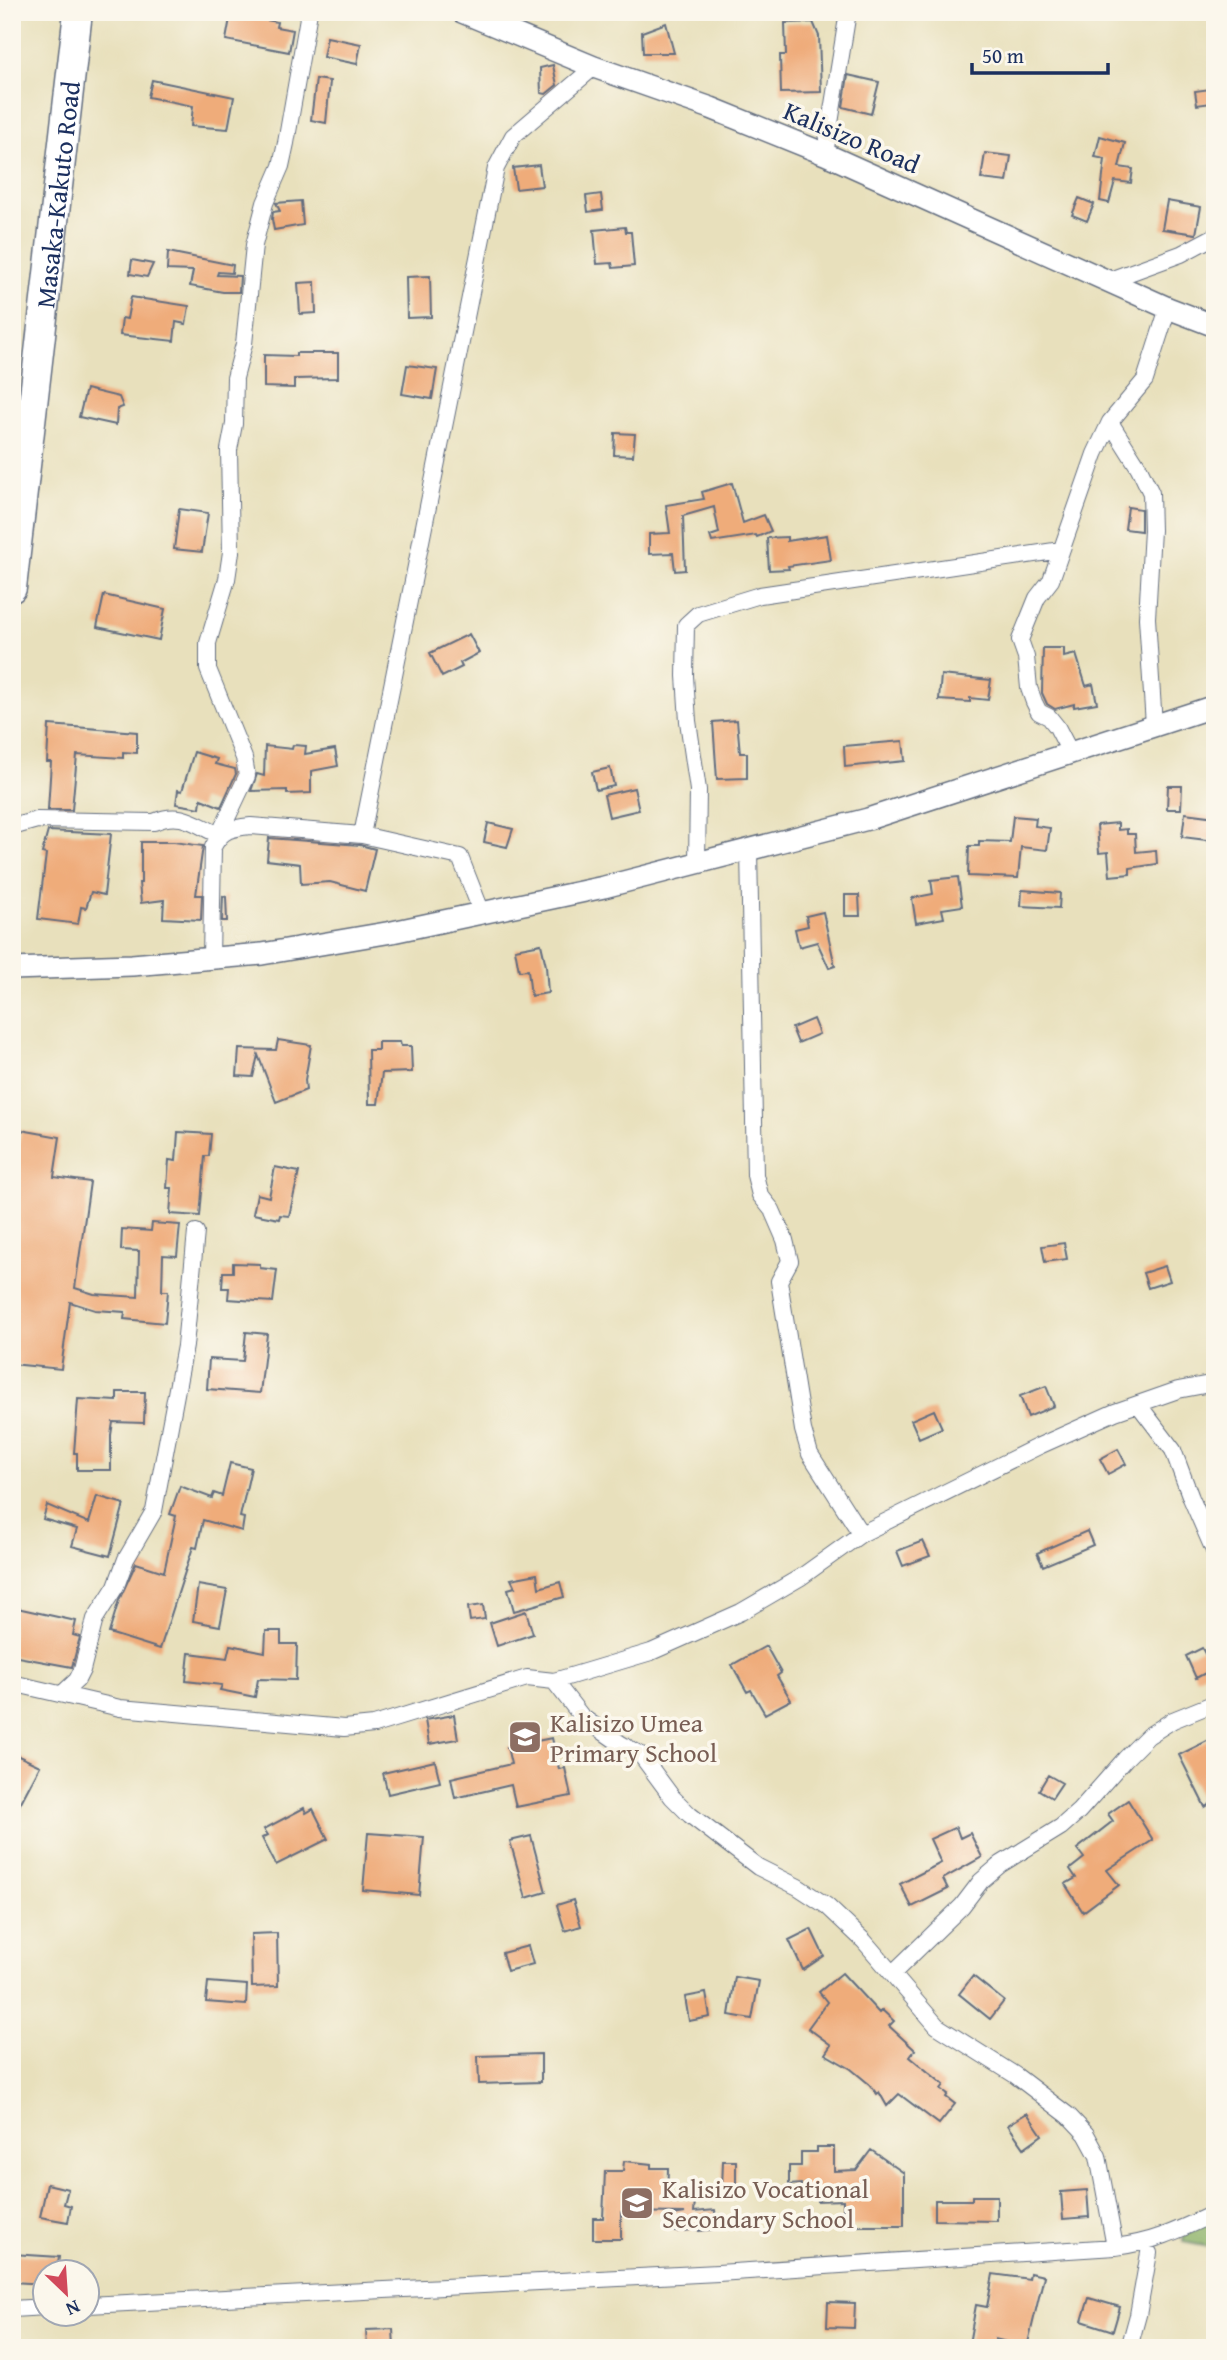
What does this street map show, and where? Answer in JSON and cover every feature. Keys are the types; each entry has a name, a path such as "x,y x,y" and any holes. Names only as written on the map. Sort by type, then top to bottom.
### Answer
{"highway":[{"name":"Masaka-Kakuto Road","path":"12,588 78,12"}],"street":[{"path":"211,959 213,846 247,776 244,758 208,669 206,654 227,579 231,552 229,450 234,424 234,378 244,344 254,245 265,203 281,166 309,12"},
{"name":"Kalisizo Road","path":"462,12 594,67 711,108 825,154 1168,308 1215,326"},
{"path":"825,154 848,12"},
{"path":"362,835 496,169 513,136 594,67"},
{"path":"1107,281 1181,254 1215,236"},
{"path":"1069,751 1057,727 1049,717 1039,712 1034,702 1029,688 1026,657 1020,640 1037,598 1051,580 1095,454 1110,422 1145,380 1168,308"},
{"path":"1110,422 1139,468 1151,494 1152,530 1147,618 1154,725"},
{"path":"697,863 698,790 688,721 685,625 698,614 760,595 1061,550"},
{"path":"12,969 262,954 391,932 604,887 868,819 1069,751 1215,706"},
{"path":"12,827 37,820 155,822 168,816 178,816 219,835"},
{"path":"219,835 233,828 251,826 362,835 460,857 482,913"},
{"path":"749,849 755,1175 760,1195 772,1210 785,1240 790,1261 779,1280 803,1430 810,1454 861,1534"},
{"path":"62,1694 77,1680 95,1619 116,1586 126,1559 154,1511 185,1346 196,1232"},
{"path":"12,1683 120,1707 344,1728 374,1725 527,1678 554,1681 651,1652 741,1612 801,1577 861,1534 909,1513 1039,1446 1138,1404 1178,1390 1215,1383"},
{"path":"1138,1404 1173,1450 1215,1553"},
{"path":"554,1681 582,1717 640,1755 672,1797 690,1815 758,1867 798,1886 827,1906 864,1941 937,2026 1015,2075 1069,2116 1086,2134 1098,2156 1115,2247"},
{"path":"893,1973 962,1906 991,1873 1061,1827 1079,1811 1148,1736 1173,1720 1215,1703"},
{"path":"102,2304 690,2275 1115,2247 1143,2244 1215,2213"},
{"path":"1129,2348 1149,2253"},
{"path":"12,2309 32,2308"}],"green space":[{"path":"1215,2218 1215,2248 1183,2242 1184,2234"}],"building":[{"path":"231,13 277,22 276,27 293,30 289,52 226,40"},
{"path":"813,22 819,36 821,92 781,93 780,55 786,55 785,23"},
{"path":"666,23 674,53 643,53 642,32"},
{"path":"327,37 361,44 357,64 323,57"},
{"path":"553,65 557,85 546,94 541,93 540,68"},
{"path":"848,75 879,82 871,114 843,107"},
{"path":"316,79 330,81 326,123 311,120"},
{"path":"152,80 234,97 228,129 191,126 193,106 148,97"},
{"path":"1210,89 1212,103 1197,105 1195,91"},
{"path":"1100,136 1125,143 1119,167 1133,169 1131,183 1115,181 1109,203 1100,201 1105,159 1095,157"},
{"path":"985,153 1011,156 1007,182 981,179"},
{"path":"539,165 542,186 516,189 513,168"},
{"path":"601,194 603,210 588,212 586,196"},
{"path":"1079,198 1094,204 1087,221 1072,215"},
{"path":"301,201 303,225 274,230 273,212 280,211 276,203"},
{"path":"1167,201 1201,207 1196,234 1162,229"},
{"path":"625,227 626,232 631,232 634,266 613,268 612,263 597,264 594,230"},
{"path":"168,252 233,265 232,273 218,272 217,275 240,276 239,292 190,286 193,271 167,270"},
{"path":"132,260 153,264 147,277 130,274"},
{"path":"430,276 431,317 407,318 406,277"},
{"path":"315,282 316,313 300,314 298,283"},
{"path":"131,297 189,306 186,324 176,322 174,341 120,335 122,318 127,319"},
{"path":"296,353 338,353 338,378 294,379 294,388 264,387 264,355 296,356"},
{"path":"407,365 437,369 432,399 402,394"},
{"path":"86,389 119,397 123,407 117,409 116,425 79,417"},
{"path":"615,433 635,434 633,456 614,455"},
{"path":"732,483 743,523 764,515 771,531 757,537 712,542 710,536 719,533 714,507 683,516 685,570 675,571 673,553 649,554 649,534 670,533 666,505 704,499 702,492"},
{"path":"1128,507 1141,509 1141,531 1125,529"},
{"path":"179,509 208,513 202,552 174,549"},
{"path":"827,535 831,560 788,566 789,569 769,570 767,538 787,537 787,541"},
{"path":"104,595 165,609 159,640 97,627"},
{"path":"469,634 479,653 460,663 462,667 442,677 430,653"},
{"path":"1043,648 1064,648 1064,657 1076,654 1086,686 1093,684 1097,703 1074,707 1074,704 1055,709 1047,704 1042,693"},
{"path":"941,675 991,680 988,700 939,700"},
{"path":"737,720 740,753 747,753 747,778 717,779 713,722"},
{"path":"49,725 137,732 137,753 123,752 123,758 77,755 72,810 48,810 51,762 47,762"},
{"path":"903,741 905,761 845,767 844,746"},
{"path":"293,745 306,746 305,754 335,749 338,766 311,771 311,793 287,794 287,790 251,791 257,774 264,776 265,746 292,749"},
{"path":"194,752 217,759 215,764 235,769 236,774 221,807 201,799 200,808 176,804 178,790 182,791"},
{"path":"610,768 614,786 596,790 592,772"},
{"path":"1168,786 1182,786 1181,809 1167,809"},
{"path":"634,788 639,810 609,817 604,795"},
{"path":"1185,813 1215,817 1215,841 1182,837"},
{"path":"1013,816 1036,818 1035,826 1050,828 1047,850 1021,847 1018,878 968,876 969,846 979,846 979,841 1010,842"},
{"path":"488,823 513,829 507,847 484,842"},
{"path":"1118,823 1118,830 1127,829 1127,834 1135,834 1136,852 1156,850 1157,864 1130,868 1130,874 1110,876 1108,852 1099,853 1097,825"},
{"path":"48,831 111,834 104,895 91,892 86,908 81,907 78,924 38,919 46,854 42,853"},
{"path":"269,838 360,845 375,849 365,891 330,882 301,884 300,864 267,860"},
{"path":"141,842 174,842 203,846 196,895 202,895 201,920 163,918 164,900 141,903"},
{"path":"958,877 962,906 942,909 944,918 916,923 912,898 933,894 931,880"},
{"path":"1022,890 1060,893 1059,908 1021,906"},
{"path":"845,895 859,895 860,916 845,916"},
{"path":"223,896 226,897 227,921 222,921"},
{"path":"823,912 835,966 829,968 817,942 799,947 795,929 808,926 806,916"},
{"path":"541,944 548,993 531,996 528,970 519,971 515,949"},
{"path":"813,1019 819,1034 798,1043 792,1028"},
{"path":"278,1040 311,1045 306,1090 276,1102 258,1055 253,1077 237,1076 239,1049 276,1050"},
{"path":"378,1042 400,1042 401,1046 411,1046 412,1072 382,1073 378,1104 369,1104 368,1050 378,1050"},
{"path":"21,1130 60,1137 54,1177 90,1182 75,1288 94,1294 138,1297 139,1251 121,1250 122,1229 151,1231 152,1223 180,1225 177,1256 163,1255 162,1291 168,1291 165,1323 124,1319 125,1312 95,1310 70,1302 61,1369 12,1364 12,1172"},
{"path":"178,1132 211,1134 209,1156 205,1156 200,1216 170,1214 172,1188 167,1188 169,1160 176,1161"},
{"path":"275,1167 299,1172 289,1216 280,1215 279,1219 253,1214 257,1194 269,1197"},
{"path":"1064,1243 1067,1259 1045,1262 1042,1246"},
{"path":"233,1263 260,1264 260,1268 277,1270 273,1302 228,1299 229,1288 222,1288 223,1272 233,1272"},
{"path":"1165,1266 1170,1281 1148,1288 1143,1273"},
{"path":"246,1332 267,1334 260,1393 207,1389 209,1359 243,1361"},
{"path":"1046,1386 1054,1406 1028,1417 1020,1396"},
{"path":"117,1392 145,1392 144,1423 113,1422 111,1470 77,1470 77,1453 74,1453 78,1399 117,1401"},
{"path":"934,1410 942,1428 919,1438 911,1420"},
{"path":"1118,1449 1126,1464 1108,1474 1100,1459"},
{"path":"230,1463 251,1468 240,1517 244,1518 242,1531 203,1520 197,1548 193,1547 160,1649 109,1633 119,1600 136,1563 164,1572 176,1516 170,1514 180,1486 212,1498 214,1493 222,1496"},
{"path":"97,1496 124,1504 110,1556 72,1546 77,1529 43,1519 47,1505 89,1523"},
{"path":"1087,1531 1093,1545 1043,1566 1037,1553"},
{"path":"923,1541 930,1556 903,1566 897,1551"},
{"path":"537,1574 539,1588 560,1582 564,1597 514,1611 508,1589 515,1587 511,1579"},
{"path":"198,1585 227,1590 220,1626 193,1621"},
{"path":"483,1605 485,1619 470,1621 468,1607"},
{"path":"17,1608 76,1621 73,1635 80,1637 72,1667 12,1656 12,1610 16,1611"},
{"path":"526,1611 533,1634 497,1646 490,1623"},
{"path":"266,1631 281,1631 281,1644 297,1644 296,1680 258,1679 255,1697 220,1690 222,1685 186,1681 189,1653 227,1658 230,1645 265,1652"},
{"path":"766,1646 781,1673 777,1676 791,1700 765,1714 751,1690 747,1692 732,1665"},
{"path":"1202,1648 1213,1669 1196,1678 1186,1656"},
{"path":"454,1715 458,1739 429,1744 425,1720"},
{"path":"552,1738 559,1769 565,1768 571,1796 516,1807 511,1785 455,1798 451,1778 511,1764 507,1747"},
{"path":"1211,1739 1215,1747 1215,1801 1205,1807 1179,1755"},
{"path":"12,1753 40,1766 12,1819"},
{"path":"435,1761 440,1782 388,1794 383,1773"},
{"path":"1048,1775 1062,1783 1052,1798 1039,1790"},
{"path":"1128,1800 1153,1840 1107,1870 1119,1885 1083,1912 1065,1884 1076,1878 1070,1869 1084,1858 1077,1849 1113,1821 1108,1814"},
{"path":"304,1808 306,1813 313,1809 328,1839 276,1865 262,1838 268,1835 264,1829"},
{"path":"956,1827 960,1838 970,1833 982,1857 943,1879 948,1889 912,1907 900,1884 941,1863 930,1839"},
{"path":"368,1833 424,1837 419,1895 363,1890"},
{"path":"531,1836 546,1892 526,1898 510,1841"},
{"path":"573,1900 581,1926 565,1931 557,1905"},
{"path":"811,1929 824,1956 803,1970 789,1940"},
{"path":"277,1933 278,1986 252,1987 251,1934"},
{"path":"528,1946 533,1964 507,1971 502,1953"},
{"path":"842,1973 879,2013 882,2010 894,2021 889,2026 915,2050 910,2057 944,2085 941,2089 955,2104 939,2124 899,2094 887,2106 879,2092 877,2094 851,2069 825,2054 831,2045 808,2028 827,2002 819,1992"},
{"path":"973,1976 1004,2001 990,2019 959,1994"},
{"path":"735,1977 759,1981 752,2019 729,2015"},
{"path":"208,1982 247,1985 246,2005 206,2002"},
{"path":"706,1993 710,2017 689,2021 685,1997"},
{"path":"541,2054 541,2082 479,2084 478,2056"},
{"path":"1027,2113 1042,2135 1024,2148 1008,2125"},
{"path":"817,2147 834,2147 834,2171 856,2170 871,2150 904,2173 904,2226 843,2226 843,2200 817,2201 817,2195 800,2195 801,2184 789,2185 789,2166 801,2166 801,2152 817,2152"},
{"path":"624,2161 651,2164 651,2168 668,2168 667,2199 695,2201 694,2212 715,2210 717,2229 676,2232 673,2215 685,2213 621,2212 621,2239 593,2239 593,2218 603,2218 605,2171 623,2171"},
{"path":"723,2161 736,2161 736,2189 722,2189"},
{"path":"47,2184 68,2189 64,2204 71,2206 68,2222 40,2217"},
{"path":"1087,2190 1089,2217 1063,2219 1061,2192"},
{"path":"972,2196 997,2196 997,2221 935,2220 935,2200 972,2200"},
{"path":"12,2254 59,2257 32,2258 32,2283 12,2282"},
{"path":"1030,2273 1044,2276 1027,2347 995,2339 995,2348 969,2344 976,2305 987,2307 993,2274 1029,2279"},
{"path":"1089,2298 1120,2307 1113,2331 1082,2321"},
{"path":"828,2302 855,2303 854,2328 827,2327"},
{"path":"393,2329 394,2348 367,2348 366,2330"}],"place":[{"name":"Kalisizo Umea Primary School","path":"525,1737"},
{"name":"Kalisizo Vocational Secondary School","path":"637,2203"}]}
